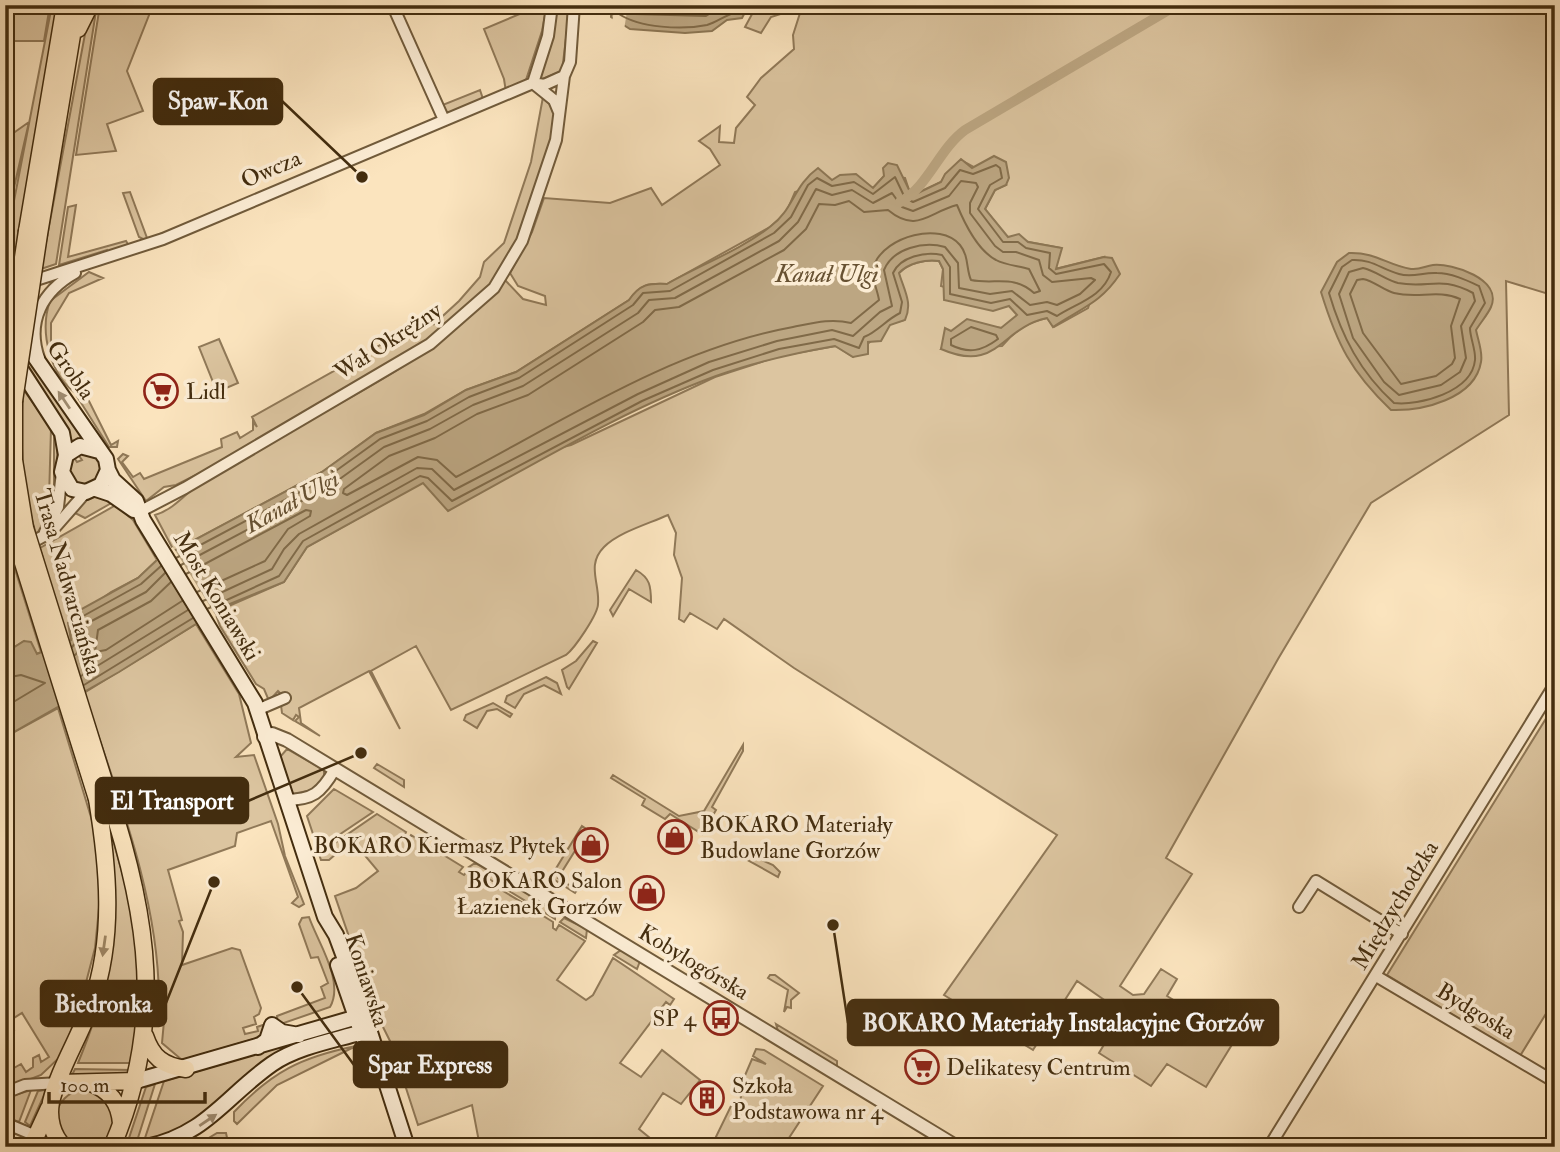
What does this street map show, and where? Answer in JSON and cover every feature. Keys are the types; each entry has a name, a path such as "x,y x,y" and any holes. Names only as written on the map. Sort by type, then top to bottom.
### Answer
{"main road":[{"name":"Trasa Nadwarciańska","path":"20,531 14,460 15,401 33,232 65,5"},
{"name":"Trasa Nadwarciańska","path":"5,377 77,5"},
{"path":"71,40 90,5"},
{"name":"Grobla","path":"5,314 99,451"},
{"name":"Grobla","path":"5,347 62,433 67,444 66,455"},
{"path":"80,446 99,451 106,459 113,480 136,501 141,516 111,494 72,489 62,472 66,455 80,446"},
{"path":"91,491 105,481 108,470"},
{"name":"Trasa Nadwarciańska","path":"5,489 143,925 148,983 145,1033 136,1081 112,1147"},
{"name":"Most Koniawski","path":"141,516 254,704"},
{"name":"Koniawska","path":"254,704 325,917 328,937 389,1111 405,1140"},
{"name":"Trasa Nadwarciańska","path":"34,1142 94,998 106,942 102,797"},
{"path":"59,1083 136,1081 307,1033 360,1024"},
{"path":"146,1147 185,1135 209,1120 275,1062 360,1024"},
{"path":"145,1033 149,1049 160,1061 186,1069"},
{"path":"88,1082 107,1091 115,1100 121,1125"},
{"path":"51,1102 53,1130 64,1147"},
{"path":"34,1142 59,1147"}],"street":[{"path":"399,5 396,13 444,120"},
{"path":"533,83 548,36 551,5"},
{"name":"Wał Okrężny","path":"141,516 419,351 495,288 522,241 540,195 556,140 564,76 570,62 574,5"},
{"path":"533,83 544,85 564,76"},
{"path":"533,83 554,100 559,113"},
{"name":"Owcza","path":"5,290 163,239 533,83"},
{"name":"Owcza","path":"42,367 35,346 34,332 41,303 66,278 93,262"},
{"path":"43,536 58,507 62,472"},
{"path":"5,557 58,526 91,491"},
{"name":"Międzychodzka","path":"1269,1147 1555,684"},
{"path":"254,704 285,698"},
{"name":"Kobylogórska","path":"264,737 279,736 335,769 957,1147"},
{"path":"285,800 307,799 318,794 335,769"},
{"path":"1299,908 1316,881 1402,934"},
{"name":"Bydgoska","path":"1376,976 1555,1082"},
{"path":"5,1093 24,1085 59,1083"},
{"path":"5,1123 34,1142"}],"shaded area":[{"path":"5,5 50,5 44,41 5,41"},
{"path":"52,5 59,5 12,278 5,273 5,247"},
{"path":"97,5 56,264 41,269 88,18"},
{"path":"100,5 153,5 127,71 143,111 107,124 116,151 76,155"},
{"path":"541,5 547,5 542,31 524,86 506,92 504,79 484,29"},
{"path":"552,5 570,5 562,71 533,83"},
{"path":"757,5 1555,5 1555,296 1506,281 1509,415 1371,503 1278,659 1166,858 1192,874 1120,986 1133,995 1144,994 1161,969 1177,979 1167,996 1236,1038 1206,1087 1167,1064 1151,1086 1099,1053 1123,1013 1077,981 1033,1050 944,995 1057,835 794,668 724,619 717,629 690,613 684,622 679,619 682,578 674,555 676,533 668,515 618,537 604,547 595,567 597,609 585,631 566,655 451,710 416,646 371,671 400,729 369,671 299,708 301,723 320,736 295,721 299,717 296,715 293,720 282,713 281,705 288,701 278,691 269,701 264,689 256,684 220,626 215,612 284,582 307,547 423,482 571,445 715,377 780,356 836,346 853,357 890,324 904,320 899,273 913,264 939,261 943,269 941,286 1009,306 1018,315 1002,328 966,325 959,328 941,349 1002,346 1033,322 1047,318 1054,327 1088,308 1104,257 1055,269 1061,248 1008,238 985,209 995,190 1006,185 961,160 941,182 911,196 905,178 884,176 873,188 832,180 795,192 786,213 770,227 667,284 650,284 641,288 629,300 516,372 466,390 424,414 376,433 322,472 174,551 155,515 176,504 207,478 245,455 403,366 440,341 474,312 505,280 523,299 546,305 545,296 518,286 510,273 532,232 544,198 610,203 651,188 662,205 720,165 710,149 699,141 720,126 719,142 734,143 736,128 755,105 747,97 761,78 794,49 793,35 800,13 793,10 771,17 761,33 745,27"},
{"path":"480,90 484,102 444,117 440,106"},
{"path":"543,97 556,111 556,140 520,238 494,281 442,331 218,464 176,485 164,487 146,501 118,459 123,454 128,456 122,462 133,477 140,473 144,479 222,447 221,439 237,432 240,438 253,430 253,422 257,427 252,417 416,325 431,318 434,324 459,301 480,277 484,262 504,243 531,162"},
{"path":"29,122 5,227 5,139"},
{"path":"130,192 147,241 139,237 123,193"},
{"path":"76,205 68,257 126,241 129,246 59,265 68,207"},
{"path":"89,272 103,278 69,293 51,323 51,346 81,394 78,395 60,377 49,352 47,313 50,301"},
{"path":"219,339 238,383 217,392 199,347"},
{"path":"27,357 83,438 72,441 26,366"},
{"path":"23,389 51,428 49,499 53,508 47,522 36,534 27,498 23,462"},
{"path":"78,398 89,401 111,445 118,441 117,447 109,447"},
{"path":"54,428 57,473 54,502"},
{"path":"77,453 95,455 101,464 97,480 87,486 76,484 68,475 73,456 77,462 82,460"},
{"path":"88,497 115,501 85,518 73,512"},
{"path":"116,505 133,520 157,560 138,578 111,592 68,623 71,640 67,642 40,548"},
{"path":"14,566 41,652 37,654 24,641 5,653 5,571"},
{"path":"636,570 649,583 651,602 629,589 613,616 610,610"},
{"path":"196,624 239,694 251,743 236,757 254,755 278,824 285,856 304,904 299,907 292,903 298,897 271,821 237,833 235,846 168,870 182,920 179,921 183,932 182,965 232,948 240,950 261,1008 259,1014 254,1017 256,1024 243,1028 245,1034 258,1031 257,1027 263,1025 268,1031 254,1039 182,1060 162,1043 166,999 159,998 157,959 143,882 122,805 84,693"},
{"path":"593,641 597,643 569,689 562,670 576,661"},
{"path":"546,677 557,683 561,694 544,685 524,694 515,708 505,702 507,696"},
{"path":"493,703 512,714 510,717 497,709 487,711 477,728 464,720 466,715"},
{"path":"1555,704 1555,999 1520,1056 1387,975"},
{"path":"58,708 97,837 100,898 95,948 78,1013 61,1056 41,1075 5,1089 5,1073 21,1064 26,1072 33,1067 33,1058 39,1055 41,1062 49,1057 22,1013 9,1021 14,1030 5,1036 5,737"},
{"path":"743,745 743,751 712,807 716,810 702,834 670,814 665,819 642,805 645,799 611,778 613,775 679,816 704,811"},
{"path":"287,749 324,770 324,779 318,789 292,794 280,757"},
{"path":"377,764 404,780 404,787 374,768"},
{"path":"334,789 373,812 318,849 307,816"},
{"path":"377,814 406,832 403,838 407,841 411,835 463,867 459,872 464,875 468,870 528,906 525,912 528,914 532,909 553,922 553,928 556,930 559,925 585,941 557,980 586,1000 593,995 613,958 674,999 670,1005 666,1002 620,1063 641,1077 662,1050 700,1080 681,1104 663,1093 639,1129 661,1147 480,1147 472,1105 418,1125 392,1045 374,1009 335,896 356,888 378,871 352,840 329,860 321,860 319,854"},
{"path":"107,819 131,904 141,986 131,1063 78,1063 101,998 111,943 112,887"},
{"path":"582,826 588,830 558,878 577,890 575,893 547,875 555,870"},
{"path":"735,848 773,865 780,872 778,877 733,852"},
{"path":"475,863 530,894 529,903 469,867"},
{"path":"537,901 555,910 555,919 534,906"},
{"path":"309,917 332,973 334,997 330,1007 278,1025 277,1016 325,998 321,987 328,983 318,957 311,958 299,924 302,918"},
{"path":"564,918 587,929 586,938 560,922"},
{"path":"664,940 711,969 713,976 683,957 680,961 653,941 661,944"},
{"path":"621,950 640,961 637,969 614,955"},
{"path":"775,975 799,993 791,1000 791,1008 787,1007 784,1012 788,990 768,978"},
{"path":"776,1024 837,1061 837,1067 778,1031"},
{"path":"345,1028 347,1030 290,1049 204,1115 165,1135 144,1141 164,1081"},
{"path":"356,1046 277,1085 237,1124 234,1121 234,1112 275,1076 319,1055"},
{"path":"756,1049 764,1050 823,1086 783,1147 711,1147 731,1106 738,1106 741,1100 740,1087 752,1059 766,1064 753,1056"},
{"path":"75,1069 132,1070 130,1074 72,1075"},
{"path":"155,1084 137,1141 127,1144 146,1087"},
{"path":"31,1090 19,1122 5,1117 5,1098"},
{"path":"45,1090 30,1126 25,1122 38,1091"},
{"path":"85,1090 96,1092 109,1103 114,1119 112,1130 101,1143 85,1148 74,1146 61,1135 56,1119 58,1108 69,1095"},
{"path":"217,1133 226,1133 229,1147 224,1143 218,1147 194,1147"}],"water":[{"path":"612,5 749,5 742,18 727,20 712,31 685,33 630,29 611,17"},
{"name":"Kanał Ulgi","path":"994,156 1006,162 1009,178 1006,185 995,190 985,209 1008,237 1019,234 1028,242 1062,248 1056,269 1104,257 1112,258 1120,274 1090,305 1053,327 1047,318 1031,323 998,347 975,356 941,349 945,328 951,331 967,319 1001,328 1017,315 1009,306 993,311 944,300 943,269 939,261 912,264 899,273 908,302 905,320 890,325 881,341 868,342 868,354 853,357 835,346 775,358 716,376 613,421 448,511 423,483 307,547 284,582 225,606 119,672 5,737 5,653 24,641 31,642 37,654 71,640 69,616 138,578 157,560 322,472 376,433 424,415 466,390 516,372 629,300 641,288 650,284 667,284 747,243 778,220 804,182 818,168 832,180 840,175 856,174 873,188 884,176 883,168 888,163 897,165 912,196 941,182 945,174 961,159 972,168"},
{"path":"1349,253 1367,255 1411,269 1433,265 1452,267 1474,275 1490,288 1493,297 1490,310 1476,330 1481,362 1477,375 1469,385 1458,394 1432,405 1391,410 1365,383 1340,342 1321,292 1337,262"}],"pier":[{"path":"615,5 628,5 624,30 612,22"},
{"path":"173,547 216,616 198,627 155,557"}],"waterway":[{"name":"Kanał Ulgi","path":"900,202 918,187 948,147 965,130 1177,5"}],"place":[{"name":"Spaw-Kon","path":"362,177"},
{"name":"Lidl","path":"161,391"},
{"name":"El Transport","path":"361,753"},
{"name":"BOKARO Materiały Budowlane Gorzów","path":"675,837"},
{"name":"BOKARO Kiermasz Płytek","path":"591,845"},
{"name":"Biedronka","path":"214,882"},
{"name":"BOKARO Salon Łazienek Gorzów","path":"647,893"},
{"name":"BOKARO Materiały Instalacyjne Gorzów","path":"833,925"},
{"name":"Spar Express","path":"297,987"},
{"name":"SP 4","path":"721,1018"},
{"name":"Delikatesy Centrum","path":"922,1067"},
{"name":"Szkoła Podstawowa nr 4","path":"707,1098"}]}
